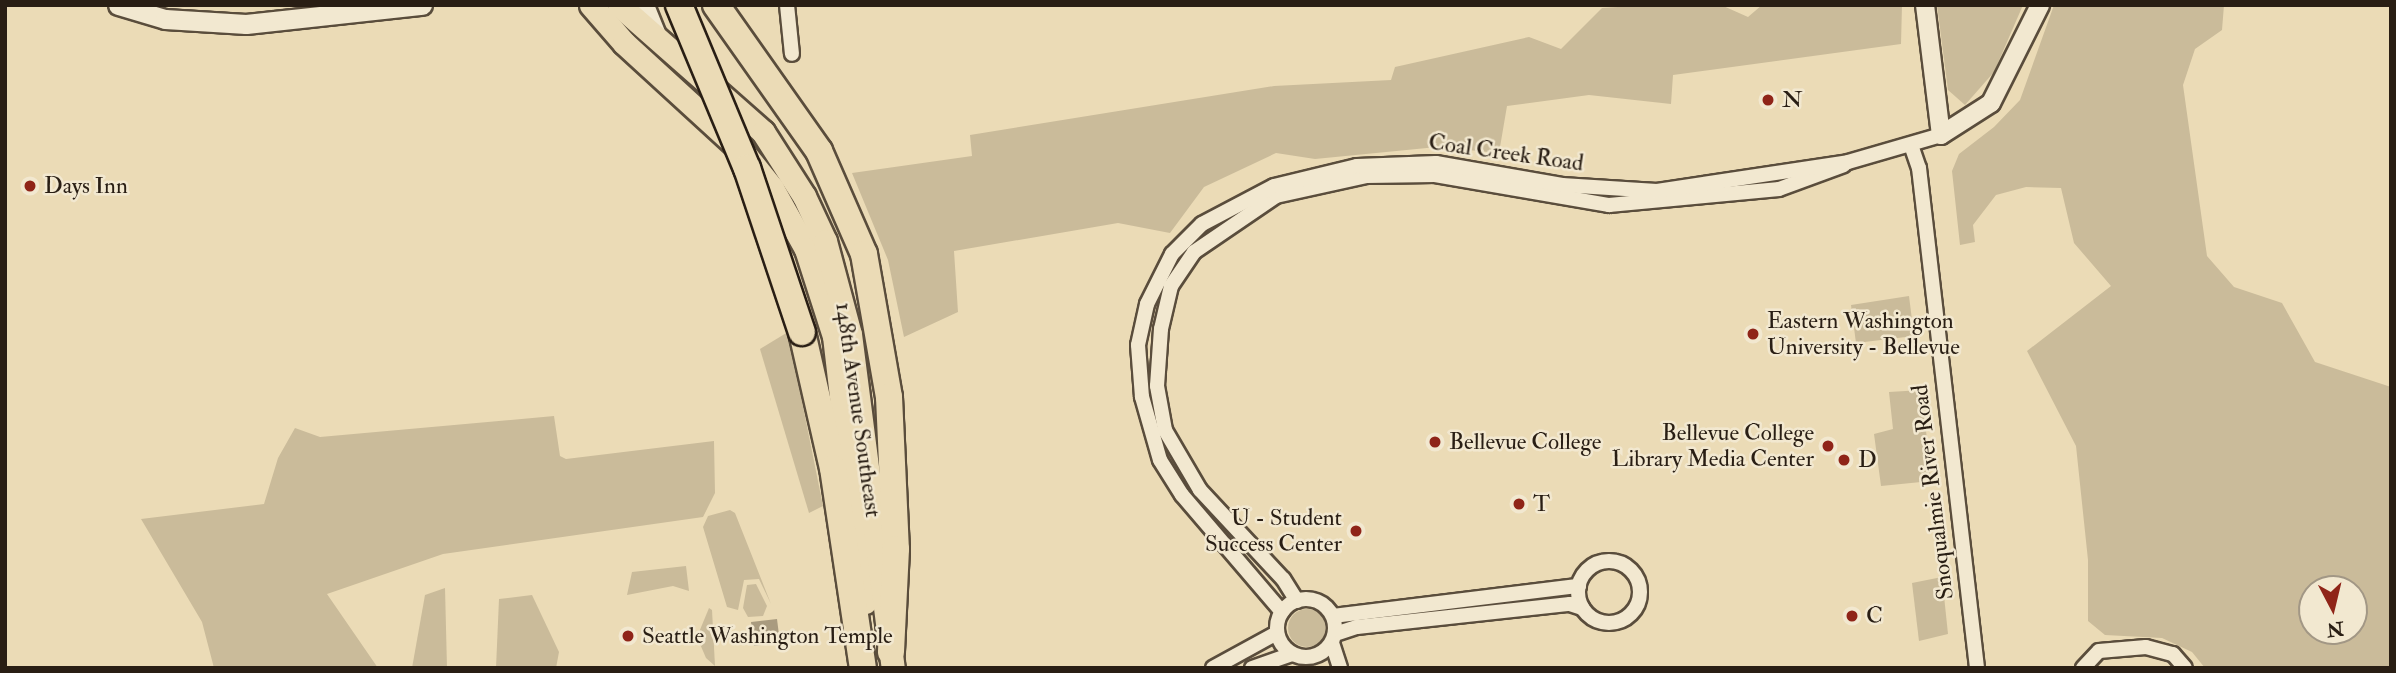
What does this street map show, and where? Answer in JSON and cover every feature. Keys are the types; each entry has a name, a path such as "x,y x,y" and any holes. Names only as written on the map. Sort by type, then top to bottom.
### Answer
{"highway":[{"path":"679,5 752,180 802,332 876,661"},
{"path":"716,5 797,116 852,221 875,303 889,397 896,549 876,661"}],"main road":[{"path":"118,5 165,19 246,24 422,5"},
{"name":"148th Avenue Southeast","path":"590,5 624,43 708,116 758,170 796,227 827,304 876,661"},
{"name":"148th Avenue Southeast","path":"619,5 671,54 748,115 785,164 815,218 844,300 876,661"},
{"path":"644,5 653,32 671,54"}],"street":[{"path":"787,5 792,54"},
{"path":"1925,5 1941,135 1991,103 2040,5"},
{"name":"Coal Creek Road","path":"1297,601 1283,579 1200,491 1165,429 1157,386 1161,329 1171,286 1194,252 1276,196 1366,176 1435,175 1609,205 1779,189 1848,162 1941,135"},
{"name":"Snoqualmie River Road","path":"1911,145 1919,168 1977,668"},
{"name":"Coal Creek Road","path":"1282,612 1182,495 1160,460 1142,397 1138,345 1147,304 1172,254 1202,224 1275,186 1380,163 1436,163 1562,185 1641,192 1848,162"},
{"path":"1340,668 1333,639 1333,616 1318,602 1297,601 1282,612 1278,633 1292,654 1313,663 1333,639 1357,627 1558,605 1582,608 1594,619 1616,622 1635,610 1641,589 1634,572 1609,560 1592,566 1579,586 1582,608"},
{"path":"1333,616 1579,586"},
{"path":"1213,668 1278,633"},
{"path":"2083,668 2099,651 2146,647 2172,654 2185,668"},
{"path":"1252,668 1292,654"}],"shaded area":[{"path":"1721,5 1748,17 1762,5 1902,5 1901,44 1673,75 1671,104 1589,95 1507,106 1499,153 1437,147 1315,159 1276,153 1204,187 1170,233 1118,223 954,251 958,312 904,337 888,260 852,173 972,156 970,135 1274,86 1391,80 1395,67 1529,37 1561,49 1602,8"},
{"path":"1937,5 2023,5 1994,72 1965,105 1948,90"},
{"path":"2054,5 2224,5 2222,30 2195,49 2183,85 2207,256 2234,287 2282,303 2315,362 2391,387 2391,668 2205,668 2192,652 2162,638 2105,635 2088,621 2088,560 2076,446 2027,351 2111,286 2074,243 2061,188 2026,187 1996,195 1973,225 1975,242 1960,245 1952,171 1959,154 1994,127 2020,100"},
{"path":"1909,296 1914,336 1856,343 1851,305"},
{"path":"788,332 823,506 809,513 760,349"},
{"path":"1922,390 1931,481 1881,486 1874,434 1893,429 1889,392"},
{"path":"554,416 560,456 566,459 714,441 715,493 703,517 443,554 327,594 378,668 214,668 202,622 141,519 264,504 278,458 295,428 320,437"},
{"path":"730,510 735,513 771,604 759,579 744,580 738,610 727,607 703,527 708,516"},
{"path":"686,566 689,591 673,586 627,595 632,572"},
{"path":"1942,577 1948,634 1919,641 1912,583"},
{"path":"756,584 767,606 763,616 748,617 743,608 747,585"},
{"path":"445,588 447,668 412,668 425,595"},
{"path":"532,595 559,652 556,668 496,668 499,599"},
{"path":"709,608 712,610 715,666 706,658 697,637"},
{"path":"1307,609 1321,614 1326,628 1321,642 1307,647 1293,642 1288,628 1293,614"},
{"path":"777,619 780,643 754,646 751,622"}],"place":[{"name":"N","path":"1768,100"},
{"name":"Days Inn","path":"30,186"},
{"name":"Eastern Washington University - Bellevue","path":"1753,334"},
{"name":"Bellevue College","path":"1435,442"},
{"name":"Bellevue College Library Media Center","path":"1828,446"},
{"name":"D","path":"1844,460"},
{"name":"T","path":"1519,504"},
{"name":"U - Student Success Center","path":"1356,531"},
{"name":"C","path":"1852,616"},
{"name":"Seattle Washington Temple","path":"628,636"}]}
